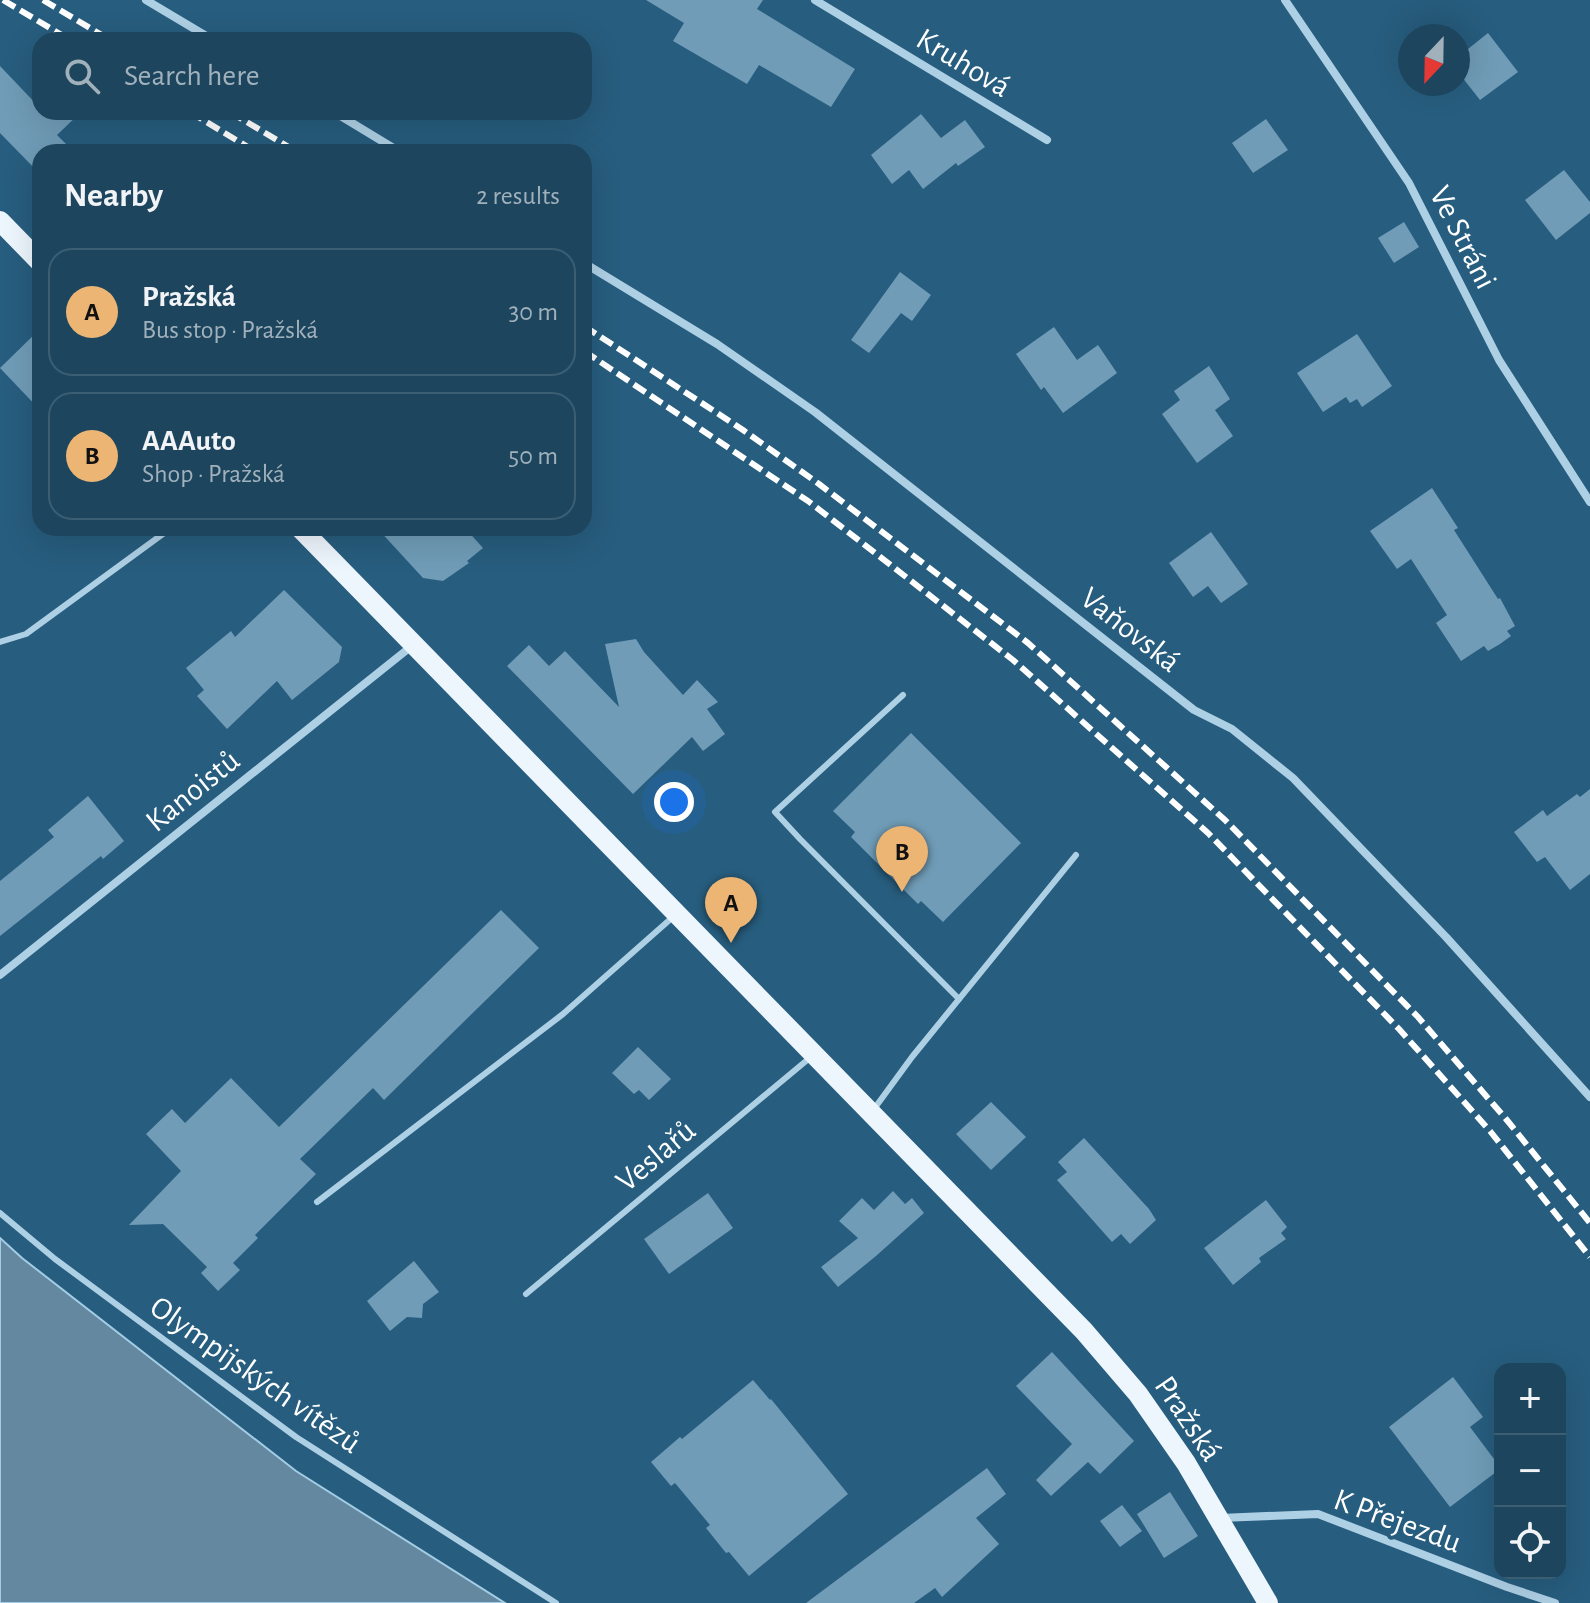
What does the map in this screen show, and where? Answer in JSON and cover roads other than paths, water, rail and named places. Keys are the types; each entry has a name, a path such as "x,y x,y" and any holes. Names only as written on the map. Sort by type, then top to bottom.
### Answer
{"main road":[{"path":"0,221 32,254"},
{"name":"Pražská","path":"308,536 1084,1331 1129,1383 1186,1463 1268,1603"}],"street":[{"path":"146,0 200,32"},
{"name":"Kruhová","path":"815,0 1047,140"},
{"name":"Ve Stráni","path":"1285,0 1409,183 1499,360 1590,502"},
{"path":"347,120 387,144"},
{"name":"Vaňovská","path":"592,268 717,344 815,412 1194,710 1232,729 1293,778 1446,937 1590,1097"},
{"name":"Kanoistů","path":"0,975 414,644"},
{"name":"K Přejezdu","path":"1219,1518 1318,1514 1555,1603"}],"lane":[{"path":"0,642 26,634 160,536"},
{"path":"903,695 775,812 959,999"},
{"path":"872,1112 912,1057 1076,855"},
{"path":"317,1202 563,1014 677,914"},
{"name":"Veslařů","path":"526,1294 814,1054"},
{"name":"Olympijských vítězů","path":"0,1213 55,1259 296,1437 556,1603"}],"water":[{"path":"0,1238 296,1471 505,1603 0,1603"}],"railway":[{"path":"3,0 57,32"},
{"path":"43,0 97,32"},
{"path":"203,120 243,144"},
{"path":"243,120 284,144"},
{"path":"592,331 819,484 1028,643 1225,820 1418,1017 1590,1223"},
{"path":"592,356 808,501 1013,660 1208,833 1399,1029 1490,1131 1590,1257"}],"place":[{"name":"AAAuto","path":"902,892"},
{"name":"Pražská","path":"731,943"}]}
